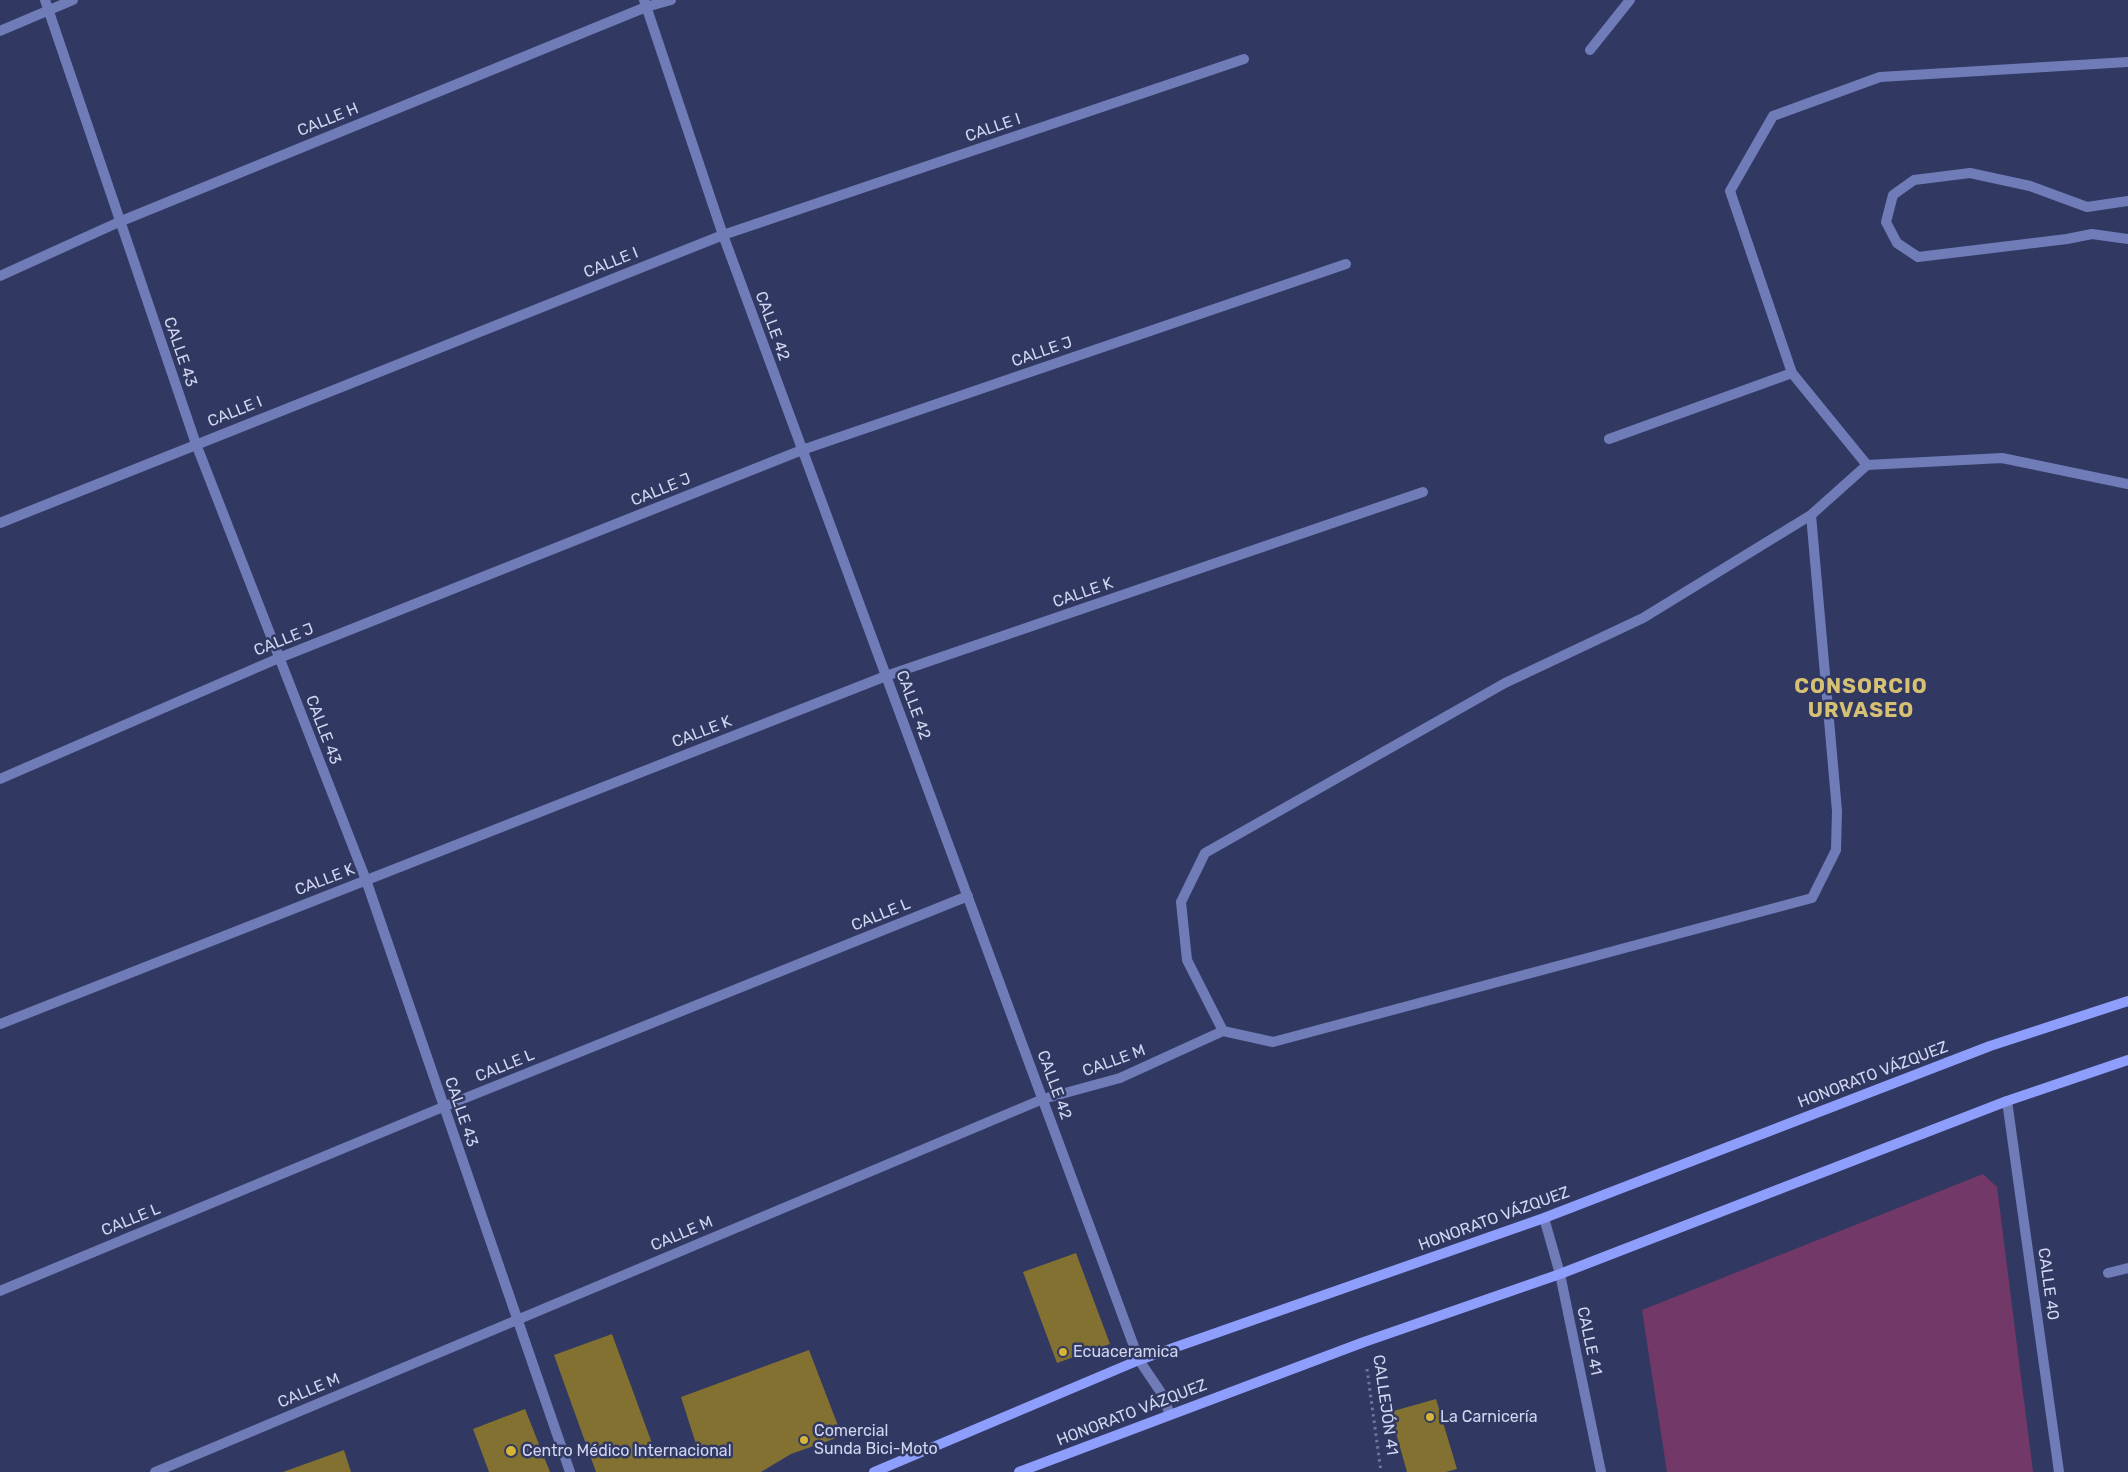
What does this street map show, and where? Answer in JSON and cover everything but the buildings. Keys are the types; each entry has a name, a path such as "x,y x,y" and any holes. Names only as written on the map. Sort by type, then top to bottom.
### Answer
{"street":[{"name":"CALLE 43","path":"45,0 196,444 366,880 516,1320 570,1472"},
{"path":"0,31 73,0"},
{"name":"CALLE H","path":"0,276 119,222 645,4 671,0"},
{"path":"1590,50 1630,0"},
{"name":"CALLE 42","path":"645,4 723,235 1139,1360 1160,1391 1170,1414"},
{"name":"CALLE I","path":"0,523 723,235 1244,59"},
{"path":"1866,465 1792,373 1730,191 1773,116 1880,77 2128,62"},
{"path":"2128,201 2086,206 2030,186 1970,173 1914,180 1893,195 1886,222 1897,243 1918,257 2067,239 2092,234 2128,239"},
{"name":"CALLE J","path":"0,779 279,658 802,450 1346,264"},
{"path":"1609,439 1792,373"},
{"path":"1811,515 1837,811 1836,850 1812,898 1272,1042 1223,1031 1187,960 1182,902 1205,853 1505,684 1643,618 1811,515 1866,465 2002,458 2128,484"},
{"name":"CALLE K","path":"0,1024 886,676 1423,492"},
{"name":"CALLE L","path":"0,1291 443,1107 968,896"},
{"name":"HONORATO VÁZQUEZ","path":"874,1472 1139,1360 1544,1218 1990,1046 2128,1001"},
{"name":"CALLE M","path":"155,1472 1043,1099 1120,1078 1223,1031"},
{"name":"HONORATO VÁZQUEZ","path":"1019,1472 1364,1342 1560,1274 2007,1101 2128,1060"},
{"name":"CALLE 40","path":"2007,1101 2059,1472"},
{"name":"CALLE 41","path":"1544,1218 1560,1274 1601,1472"},
{"path":"2108,1273 2128,1268"}],"path":[{"name":"CALLEJÓN 41","path":"1364,1342 1381,1472"}],"shaded area":[{"path":"1983,1174 1997,1187 2033,1472 1667,1472 1642,1310"}],"place":[{"name":"Ecuaceramica","path":"1063,1352"},
{"name":"La Carnicería","path":"1430,1417"},
{"name":"Comercial Sunda Bici-Moto","path":"804,1440"},
{"name":"Centro Médico Internacional","path":"511,1451"}],"district":[{"name":"CONSORCIO URVASEO","path":"1861,699"}]}
